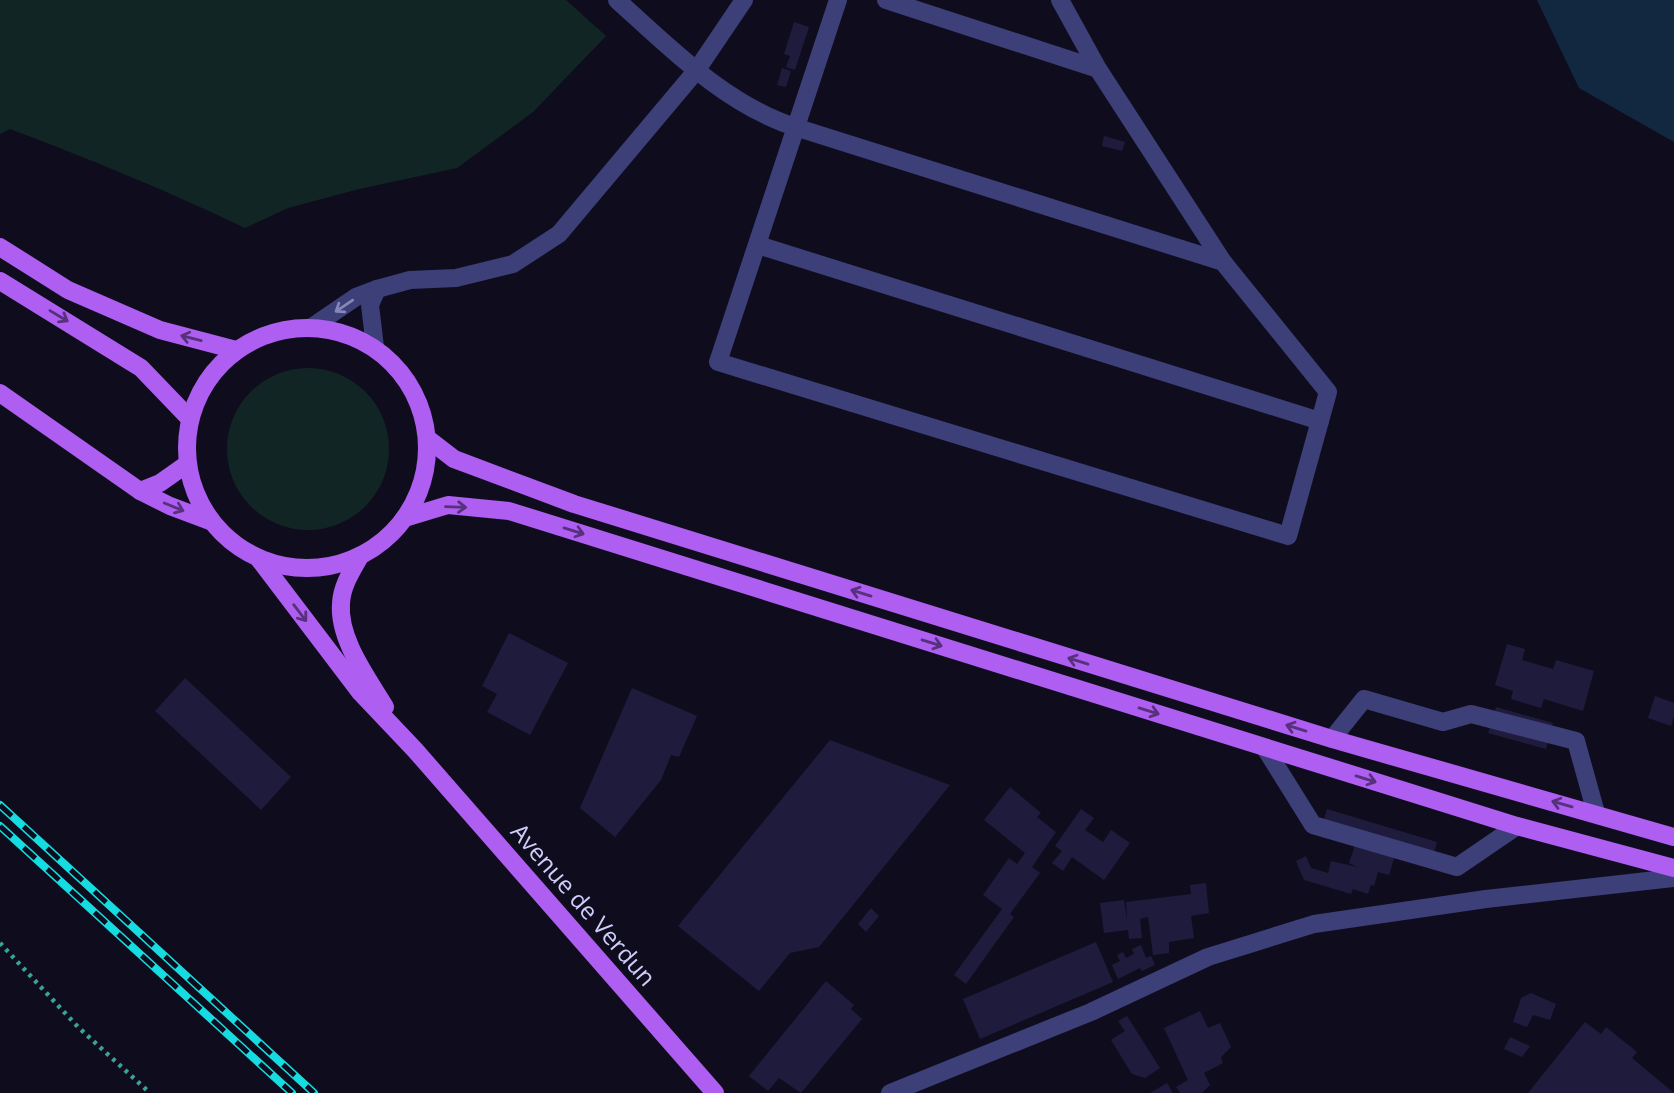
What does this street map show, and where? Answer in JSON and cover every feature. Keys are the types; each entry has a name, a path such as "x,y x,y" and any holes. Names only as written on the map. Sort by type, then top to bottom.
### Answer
{"main road":[{"path":"0,247 68,290 160,330 236,350"},
{"path":"0,281 141,368 190,419"},
{"path":"312,327 345,333 375,347 401,372 420,404 428,439 427,467 419,494 405,519 385,541 359,558 326,568 292,569 259,559 232,543 210,521 194,494 187,464 186,442 190,419 205,385 216,369 236,350 273,332 312,327"},
{"path":"0,393 140,491 210,521"},
{"path":"428,439 454,459 574,504 1332,739 1674,838"},
{"path":"140,491 160,483 187,464"},
{"path":"405,519 448,505 509,511 1517,826 1674,867"},
{"path":"359,558 346,582 341,602 342,626 363,671 415,750"},
{"path":"259,559 360,692 415,750"},
{"name":"Avenue de Verdun","path":"415,750 715,1093"}],"street":[{"path":"617,0 696,71 770,119 1223,262"},
{"path":"312,327 356,298 377,289 410,280 457,278 513,264 559,234 696,71 744,0"},
{"path":"838,0 798,128 718,362 1288,536 1328,392 1223,262 1098,69 1060,0"},
{"path":"886,0 1098,69"},
{"path":"758,245 1320,421"},
{"path":"375,347 370,305 377,289"},
{"path":"1332,739 1364,699 1443,722 1471,714 1576,741 1596,814"},
{"path":"1265,748 1313,825 1457,867 1517,826"},
{"path":"890,1093 1091,1012 1208,957 1314,924 1486,899 1674,878"}],"path":[{"path":"0,943 78,1027 150,1093"}],"green space":[{"path":"0,0 566,0 606,36 533,112 457,168 359,189 288,208 245,228 158,188 40,140 10,129 0,134"},
{"path":"308,368 339,374 353,381 365,392 376,404 383,418 389,449 383,480 376,494 365,506 353,517 339,524 308,530 277,524 263,517 251,506 240,494 233,480 227,449 233,418 240,404 251,392 263,381 277,374"}],"water":[{"path":"1537,0 1674,0 1674,142 1579,88"}],"building":[{"path":"794,22 809,27 795,70 786,67 790,56 784,54"},
{"path":"782,68 791,71 786,87 777,85"},
{"path":"1104,136 1125,142 1122,151 1102,146"},
{"path":"509,633 568,663 530,735 487,712 497,694 482,686"},
{"path":"1507,644 1525,649 1522,660 1553,669 1556,660 1594,671 1583,711 1544,699 1541,708 1511,699 1513,691 1495,685"},
{"path":"185,678 291,777 261,810 155,711"},
{"path":"632,688 697,716 679,757 671,755 661,780 615,837 580,808"},
{"path":"1655,696 1674,703 1671,726 1648,718"},
{"path":"1496,707 1553,723 1546,749 1488,733"},
{"path":"830,740 950,785 819,947 790,953 759,991 678,926"},
{"path":"1010,787 1041,813 1037,817 1056,832 1032,867 1040,873 1010,914 1014,917 966,984 954,975 1002,909 983,895 1009,858 1017,864 1025,853 984,820"},
{"path":"1081,809 1094,818 1085,830 1103,842 1111,830 1130,843 1104,880 1072,857 1063,871 1052,863 1062,851 1055,846"},
{"path":"1327,809 1437,842 1430,866 1395,855 1389,875 1378,872 1374,886 1371,885 1368,894 1353,889 1351,894 1304,880 1296,861 1306,856 1311,868 1328,873 1331,861 1357,867 1349,863 1356,842 1320,832"},
{"path":"1206,883 1209,913 1191,916 1194,938 1169,942 1169,953 1153,955 1148,917 1140,919 1142,938 1129,939 1128,930 1104,933 1100,903 1124,900 1127,920 1126,902 1191,894 1190,885"},
{"path":"871,908 879,916 866,932 858,924"},
{"path":"1096,942 1113,982 980,1039 963,999"},
{"path":"1141,945 1146,958 1151,956 1155,965 1142,971 1140,968 1118,979 1112,965 1120,961 1117,955 1123,952 1126,958 1134,954 1132,949"},
{"path":"826,981 854,1005 851,1009 862,1019 801,1093 779,1078 768,1091 749,1076"},
{"path":"1531,993 1556,1004 1550,1020 1533,1015 1527,1027 1513,1022 1521,998"},
{"path":"1200,1011 1208,1028 1220,1023 1231,1047 1221,1057 1223,1063 1204,1073 1210,1085 1202,1093 1180,1093 1176,1087 1188,1080 1164,1028"},
{"path":"1127,1016 1160,1068 1145,1078 1132,1074 1111,1040 1125,1031 1118,1021"},
{"path":"1585,1022 1601,1034 1606,1027 1637,1052 1632,1058 1674,1093 1528,1093"},
{"path":"1510,1037 1530,1046 1522,1057 1504,1049"},
{"path":"1167,1083 1173,1093 1150,1093"}],"railway":[{"path":"0,805 314,1093"},
{"path":"0,826 292,1093"}]}
